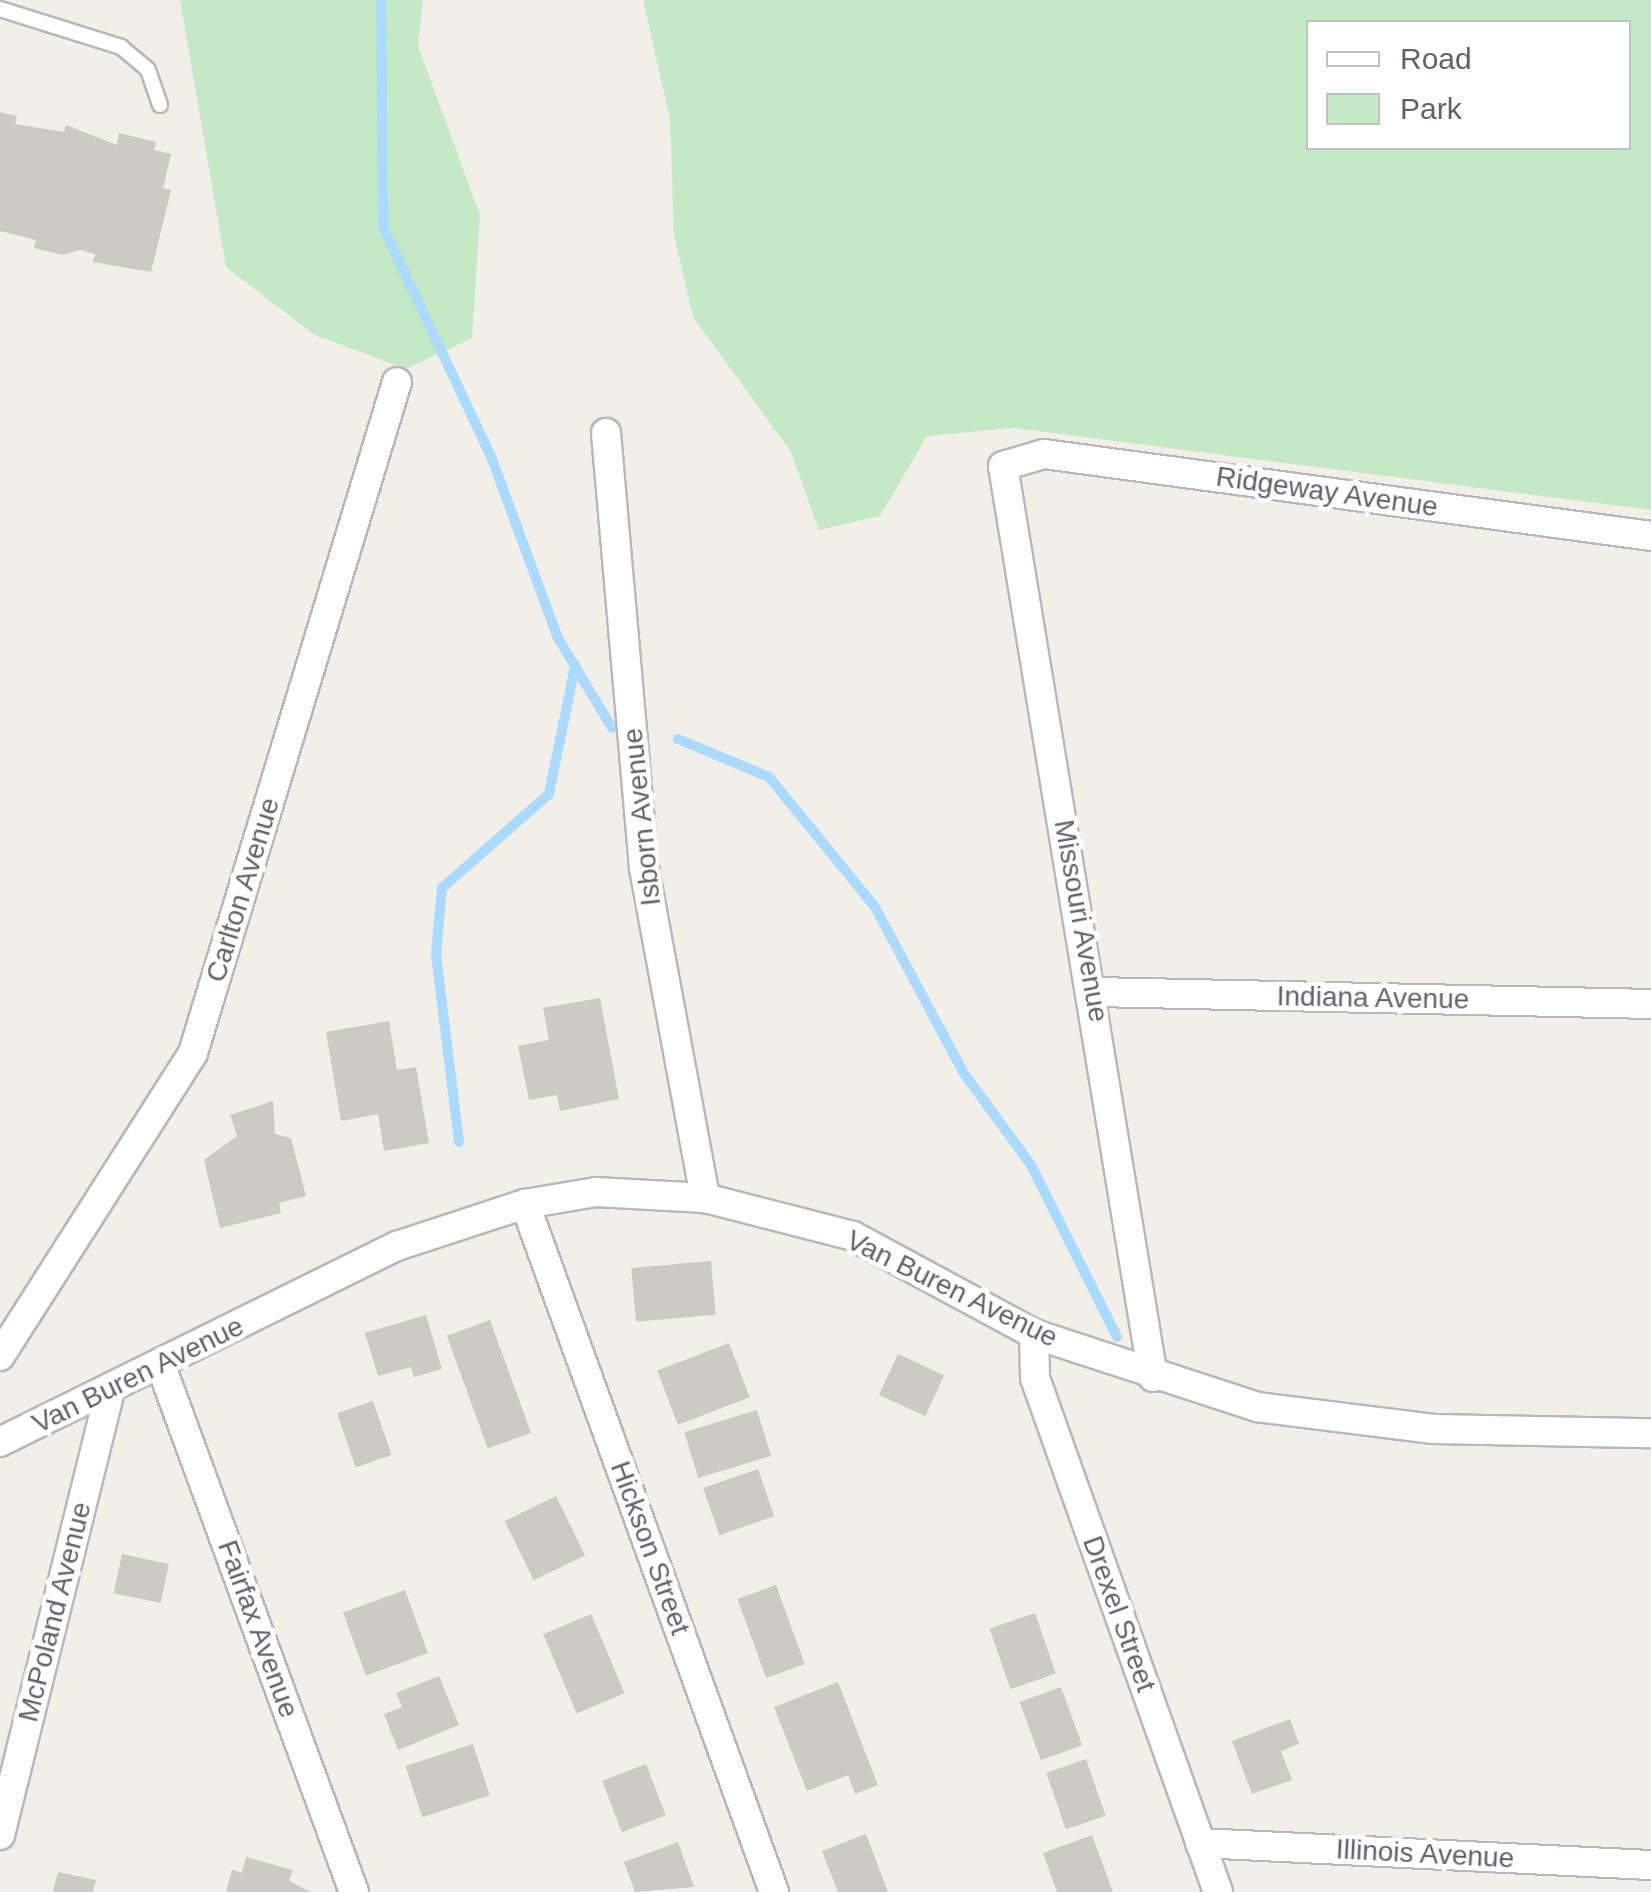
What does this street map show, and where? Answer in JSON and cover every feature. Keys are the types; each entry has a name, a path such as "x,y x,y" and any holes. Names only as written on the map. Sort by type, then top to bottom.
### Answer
{"street":[{"name":"Carlton Avenue","path":"0,1356 193,1053 396,382"},
{"name":"Isborn Avenue","path":"606,433 644,868 704,1198"},
{"name":"Ridgeway Avenue","path":"1004,466 1044,454 1651,536"},
{"name":"Missouri Avenue","path":"1004,466 1094,992 1154,1377"},
{"name":"Indiana Avenue","path":"1094,992 1651,1004"},
{"name":"Van Buren Avenue","path":"0,1442 162,1366 397,1246 525,1204 596,1192 704,1198 853,1236 1034,1334 1154,1377 1257,1407 1434,1429 1651,1433"},
{"name":"Hickson Street","path":"525,1204 774,1892"},
{"name":"Drexel Street","path":"1034,1334 1035,1378 1218,1892"},
{"name":"Fairfax Avenue","path":"162,1366 354,1892"},
{"name":"McPoland Avenue","path":"0,1835 110,1390"},
{"name":"Illinois Avenue","path":"1200,1843 1651,1864"}],"lane":[{"path":"0,10 121,47 148,70 160,105"}],"green space":[{"path":"180,0 423,0 418,46 480,215 472,338 406,369 315,335 226,267"},
{"path":"643,0 1651,0 1651,510 1014,428 927,436 880,516 819,530 791,452 693,317 674,235 670,119"}],"building":[{"path":"0,112 17,116 15,124 64,132 66,125 117,145 119,133 156,142 154,150 171,154 163,188 171,190 151,272 93,262 95,254 80,250 63,255 34,248 36,240 0,231"},
{"path":"600,998 619,1099 560,1111 557,1095 529,1100 518,1046 549,1040 543,1008"},
{"path":"389,1021 397,1070 416,1067 429,1143 384,1151 378,1114 341,1121 326,1032"},
{"path":"273,1101 275,1134 291,1138 306,1196 279,1203 281,1213 220,1228 204,1160 237,1136 230,1115"},
{"path":"711,1261 716,1315 636,1322 631,1268"},
{"path":"426,1315 442,1369 414,1377 411,1367 378,1376 365,1333"},
{"path":"490,1320 531,1433 488,1448 447,1336"},
{"path":"729,1343 750,1397 678,1425 657,1371"},
{"path":"898,1354 944,1376 925,1416 879,1395"},
{"path":"373,1401 392,1455 356,1467 337,1413"},
{"path":"757,1410 771,1456 698,1478 684,1432"},
{"path":"758,1469 774,1516 719,1535 703,1488"},
{"path":"556,1496 585,1555 534,1580 505,1521"},
{"path":"122,1554 169,1564 161,1603 114,1593"},
{"path":"776,1585 805,1664 766,1678 737,1599"},
{"path":"405,1590 428,1653 366,1676 343,1613"},
{"path":"1035,1613 1056,1674 1010,1689 990,1629"},
{"path":"591,1614 625,1693 577,1713 543,1634"},
{"path":"439,1676 459,1725 398,1750 384,1714 402,1707 396,1693"},
{"path":"838,1682 878,1785 855,1794 848,1775 807,1791 774,1707"},
{"path":"1061,1687 1082,1745 1041,1760 1020,1702"},
{"path":"1290,1719 1299,1744 1281,1751 1292,1780 1252,1794 1232,1741"},
{"path":"473,1744 490,1795 422,1817 405,1766"},
{"path":"1086,1759 1106,1816 1066,1829 1046,1773"},
{"path":"646,1764 666,1815 622,1832 602,1781"},
{"path":"866,1834 888,1892 838,1892 822,1851"},
{"path":"1092,1835 1113,1892 1057,1892 1043,1853"},
{"path":"678,1842 694,1887 635,1892 624,1862"},
{"path":"246,1857 293,1870 289,1881 311,1892 226,1892 232,1870 242,1873"},
{"path":"58,1872 96,1880 93,1892 53,1892"}],"waterway":[{"path":"381,0 383,227 492,459 558,638 612,728"},
{"path":"459,1142 436,954 442,888 549,794 575,666"},
{"path":"678,739 769,777 875,907 963,1072 1031,1165 1117,1337"}]}
